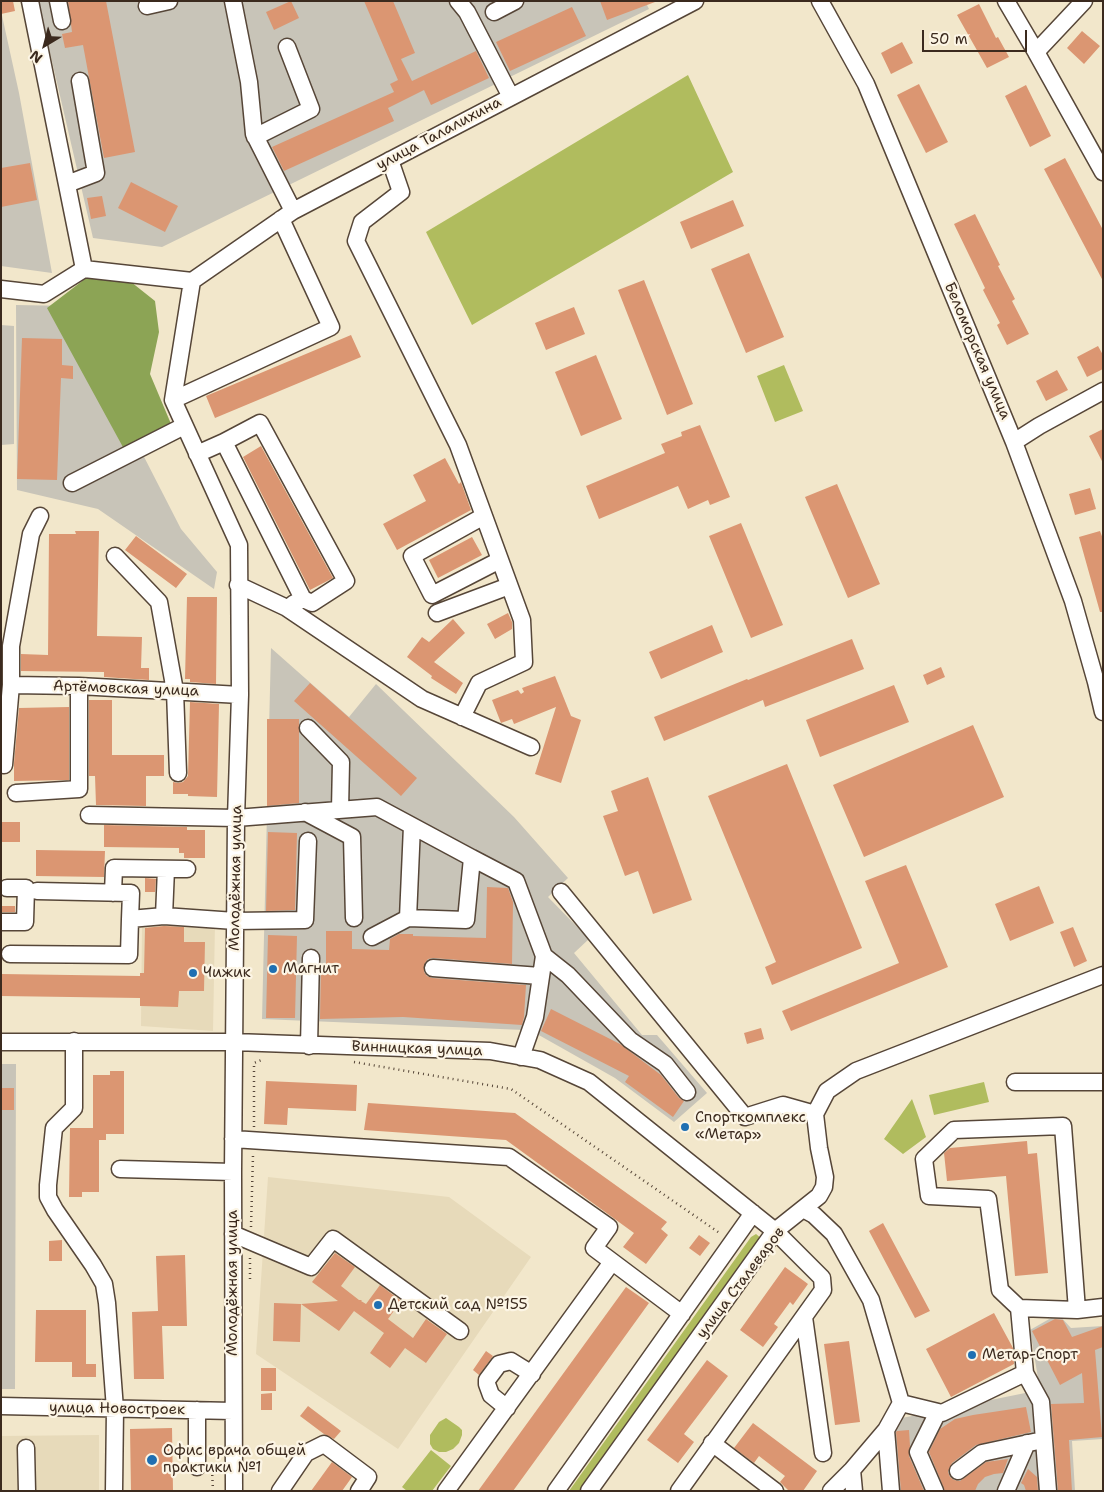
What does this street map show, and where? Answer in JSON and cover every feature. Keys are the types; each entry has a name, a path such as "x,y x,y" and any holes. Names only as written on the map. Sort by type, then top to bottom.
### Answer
{"street":[{"path":"30,1 84,268"},
{"path":"58,1 62,21"},
{"path":"147,6 169,1"},
{"path":"173,400 331,327 256,137 249,82 233,1"},
{"path":"458,1 467,12 512,97"},
{"path":"494,12 515,1"},
{"name":"улица Талалихина","path":"192,281 287,215 695,1"},
{"name":"Беломорская улица","path":"820,1 866,84 1014,442 1073,601 1103,712"},
{"path":"1006,1 1103,172"},
{"path":"1036,52 1084,1"},
{"path":"256,137 311,109 287,46"},
{"path":"67,184 96,173 80,81"},
{"path":"390,160 401,192 362,222 356,241 458,445 522,620 524,662 479,683 462,716"},
{"path":"1,289 44,294 84,268 192,281 173,400"},
{"path":"1014,442 1103,390"},
{"name":"Молодёжная улица","path":"173,400 239,545 240,695 236,818 233,1139 234,1491"},
{"path":"197,454 260,423 346,581 312,603 303,598 224,442"},
{"path":"72,483 184,426"},
{"path":"4,764 11,685 11,646 31,534 40,516"},
{"path":"484,516 412,556 432,596 500,560"},
{"path":"115,556 159,602 175,691 178,773"},
{"path":"238,585 287,608 422,699 531,747"},
{"path":"437,613 509,586"},
{"path":"287,608 303,598"},
{"name":"Артёмовская улица","path":"11,685 79,686 240,695"},
{"path":"16,793 79,789 79,686"},
{"path":"308,728 341,762 340,810"},
{"path":"89,815 236,818 377,807 516,881 544,956 568,975 630,1040 664,1064 687,1092"},
{"path":"305,812 352,837 354,918"},
{"path":"408,918 412,826"},
{"path":"130,919 164,916 235,921 305,920 308,841"},
{"path":"372,937 408,918 466,920 472,858"},
{"path":"113,893 114,868 187,869"},
{"path":"164,916 166,869"},
{"path":"1,922 25,922 26,888 7,888"},
{"path":"10,954 129,955 131,893 37,891"},
{"path":"561,892 745,1117 783,1105 816,1114 827,1091 856,1071 1103,974"},
{"path":"521,1057 535,1017 544,956"},
{"path":"308,1046 311,958"},
{"path":"433,968 540,976"},
{"path":"74,1041 74,1108 54,1128 48,1198 104,1284 115,1409 114,1491"},
{"name":"Винницкая улица","path":"1,1042 234,1042 490,1051 540,1060 589,1082 754,1213 822,1278 823,1290 679,1491"},
{"path":"1015,1082 1103,1082"},
{"name":"улица Сталеваров","path":"589,1491 775,1231 818,1196 824,1187 825,1177 819,1148 816,1114"},
{"path":"1077,1310 1063,1126 954,1130 924,1159 929,1196 988,1199 1000,1290 1020,1308 1077,1310 1103,1307"},
{"path":"233,1139 509,1157 609,1227 594,1248 682,1314"},
{"path":"120,1169 233,1172"},
{"path":"802,1209 814,1215 834,1234 871,1300 901,1403 886,1430 852,1470 831,1491"},
{"name":"улица Сталеваров","path":"556,1491 754,1213"},
{"path":"233,1234 311,1267 333,1239 460,1331"},
{"path":"446,1491 612,1262"},
{"path":"1020,1308 1025,1373 1041,1402 1048,1491"},
{"path":"804,1317 823,1453"},
{"path":"507,1408 491,1395 487,1380 502,1362 511,1361 532,1374"},
{"path":"901,1403 942,1413 1025,1373"},
{"name":"улица Новостроек","path":"1,1406 233,1411"},
{"path":"197,1410 197,1467"},
{"path":"935,1491 918,1452 938,1412"},
{"path":"886,1430 891,1491"},
{"path":"958,1472 982,1453 1044,1440"},
{"path":"712,1443 775,1491"},
{"path":"1006,1491 1027,1443"},
{"path":"280,1491 306,1452 324,1444 368,1477 359,1491"},
{"path":"26,1448 27,1491"},
{"path":"852,1470 854,1491"}],"path":[{"path":"250,1281 254,1063 263,1059 273,1060"},
{"path":"350,1062 511,1089"}],"shaded area":[{"path":"38,1 645,1 649,9 162,247 93,238"},
{"path":"1,11 19,93 52,273 1,266"},
{"path":"16,305 71,306 181,529 217,572 214,589 98,509 17,490"},
{"path":"1,325 14,326 14,444 1,445"},
{"path":"271,648 349,717 376,684 514,817 568,878 548,897 589,939 574,953 642,1035 657,1035 707,1093 674,1122 615,1078 537,1034 524,1030 262,1019"},
{"path":"142,922 215,923 213,1031 141,1026"},
{"path":"1,1064 16,1064 15,1389 1,1389"},
{"name":"Детский сад №155","path":"268,1177 449,1197 531,1257 398,1449 256,1354"},
{"path":"1058,1314 1071,1328 1103,1326 1103,1439 1072,1441 1075,1491 891,1491 892,1420 1040,1390 1030,1330"},
{"path":"99,1435 99,1491 1,1491 1,1436"}],"green space":[{"path":"688,75 733,172 472,325 426,232"},
{"path":"94,272 121,274 155,301 159,332 150,374 174,431 124,449 47,308"},
{"path":"784,365 803,411 775,422 757,376"},
{"path":"984,1082 989,1102 934,1115 929,1095"},
{"path":"912,1099 926,1137 903,1154 884,1139"},
{"path":"756,1234 762,1239 584,1491 569,1491 751,1237"},
{"path":"446,1418 462,1430 462,1435 459,1443 453,1449 439,1452 433,1449 430,1444 430,1435 439,1422"},
{"path":"431,1450 451,1466 432,1491 407,1491 402,1487"}],"building":[{"path":"1,1 13,1 15,11 1,14"},
{"path":"68,1 106,1 135,152 104,158 83,45 65,48 62,34 72,32"},
{"path":"291,1 299,18 274,30 266,12"},
{"path":"364,1 393,1 415,53 401,59 412,81 476,51 489,78 431,105 424,90 388,108 394,121 284,171 272,147 394,92 390,84 398,80"},
{"path":"600,1 654,1 655,2 607,20"},
{"path":"979,4 996,38 998,37 1009,57 987,68 957,15"},
{"path":"572,7 586,36 510,71 496,42"},
{"path":"1082,31 1100,46 1084,64 1067,48"},
{"path":"902,42 913,63 891,74 881,53"},
{"path":"919,84 948,142 926,153 897,95"},
{"path":"1026,85 1051,136 1030,147 1005,96"},
{"path":"1065,158 1103,230 1103,281 1044,169"},
{"path":"30,163 37,200 1,207 1,168"},
{"path":"131,182 178,206 165,232 118,208"},
{"path":"102,196 106,216 91,219 87,198"},
{"path":"733,200 744,226 691,249 680,222"},
{"path":"975,214 1015,299 1012,301 1029,334 1007,345 997,325 1000,323 983,290 985,288 954,224"},
{"path":"749,253 784,337 746,353 711,269"},
{"path":"644,280 693,404 667,415 618,290"},
{"path":"574,307 585,334 546,350 535,323"},
{"path":"351,335 361,357 215,418 206,396"},
{"path":"22,338 62,339 62,365 73,366 73,379 61,378 57,480 17,479"},
{"path":"1098,346 1103,355 1103,369 1087,377 1077,357"},
{"path":"596,355 622,419 581,436 555,372"},
{"path":"1057,370 1068,390 1046,401 1036,381"},
{"path":"700,425 730,497 710,505 708,500 688,509 678,486 599,519 586,486 665,453 661,444 682,436 681,432"},
{"path":"1103,429 1103,463 1089,436"},
{"path":"261,446 333,578 310,590 243,457"},
{"path":"445,458 459,484 461,482 471,510 397,550 383,524 426,501 413,475"},
{"path":"837,484 880,584 848,598 805,497"},
{"path":"1090,488 1096,509 1075,515 1069,494"},
{"path":"741,523 783,625 751,638 709,536"},
{"path":"75,531 99,531 97,636 142,637 141,668 149,668 149,680 104,677 104,672 21,671 21,654 48,655 49,534 76,534"},
{"path":"1100,531 1103,539 1103,612 1100,612 1079,537"},
{"path":"136,536 187,574 176,588 125,550"},
{"path":"472,537 482,555 438,578 429,560"},
{"path":"187,597 217,597 216,684 190,682 190,679 185,679"},
{"path":"508,613 512,622 512,629 495,639 487,624"},
{"path":"453,619 465,633 434,662 463,683 456,694 431,678 432,676 407,657 422,637 429,642"},
{"path":"712,625 723,652 661,679 649,652"},
{"path":"852,639 864,669 765,707 763,700 664,741 654,717"},
{"path":"941,667 945,677 927,685 923,675"},
{"path":"555,676 571,716 581,720 561,783 535,774 556,707 514,724 512,719 501,723 492,700 518,690 521,694 524,692 522,688"},
{"path":"310,683 417,778 401,796 294,701"},
{"path":"894,685 909,722 820,757 806,720"},
{"path":"89,700 112,700 112,755 164,755 164,776 146,776 146,806 96,805 95,776 89,776"},
{"path":"190,702 219,704 217,797 173,794 173,782 183,782 188,776"},
{"path":"69,707 69,780 14,781 19,708"},
{"path":"267,719 299,719 299,803 267,806"},
{"path":"973,725 1004,797 864,857 833,785"},
{"path":"787,764 862,948 772,985 765,967 776,962 708,796"},
{"path":"648,777 692,900 653,914 638,871 625,876 603,816 618,811 611,791"},
{"path":"1,822 20,822 20,842 1,842"},
{"path":"104,825 187,827 187,830 205,830 205,858 184,858 184,853 179,853 179,848 104,847"},
{"path":"268,832 297,833 295,910 266,911"},
{"path":"36,850 105,851 104,877 36,876"},
{"path":"906,865 948,967 791,1031 782,1011 899,963 865,881"},
{"path":"145,878 156,879 155,892 145,892"},
{"path":"1039,886 1054,923 1010,941 995,904"},
{"path":"487,887 508,888 513,902 512,964 433,958 428,959 425,963 424,972 432,978 526,985 522,1025 403,1017 320,1019 321,966 326,966 326,931 352,931 352,949 389,950 390,939 399,934 486,938"},
{"path":"1,906 15,906 15,912 1,912"},
{"path":"164,926 184,927 184,942 205,942 204,991 179,991 178,1007 140,1006 140,998 1,996 1,974 140,976 140,973 144,973 145,928"},
{"path":"1073,927 1087,961 1074,967 1060,932"},
{"path":"268,935 297,936 295,1018 266,1018"},
{"path":"551,1009 620,1044 661,1075 679,1098 684,1101 673,1117 625,1082 629,1076 541,1031"},
{"path":"761,1028 764,1039 747,1044 744,1033"},
{"path":"110,1071 124,1071 124,1134 106,1134 106,1140 99,1140 99,1192 82,1192 82,1197 69,1197 70,1128 93,1128 93,1075 110,1075"},
{"path":"266,1081 357,1085 356,1111 288,1108 287,1125 264,1124"},
{"path":"1,1088 14,1088 14,1110 1,1110"},
{"path":"368,1103 515,1113 667,1222 661,1229 668,1235 646,1264 623,1247 634,1233 506,1140 364,1130"},
{"path":"1027,1141 1028,1154 1037,1153 1048,1273 1015,1276 1006,1176 947,1181 944,1153 950,1148"},
{"path":"883,1223 930,1311 915,1318 869,1231"},
{"path":"699,1235 710,1243 700,1256 689,1248"},
{"path":"62,1240 62,1261 49,1261 49,1241"},
{"path":"335,1253 355,1267 341,1286 359,1300 366,1304 380,1285 401,1301 388,1319 413,1338 426,1319 447,1334 426,1363 405,1348 390,1368 370,1353 384,1333 354,1311 339,1331 301,1304 338,1301 312,1282"},
{"path":"185,1255 187,1326 162,1326 164,1379 134,1379 132,1312 158,1311 156,1256"},
{"path":"785,1267 808,1284 793,1305 790,1302 774,1324 778,1327 763,1347 740,1330"},
{"path":"626,1287 649,1303 566,1418 513,1491 478,1491"},
{"path":"274,1303 301,1304 300,1342 273,1341"},
{"path":"36,1310 86,1310 86,1364 96,1364 96,1377 72,1377 72,1362 35,1362"},
{"name":"Метар-Спорт","path":"994,1313 1013,1348 1014,1364 951,1397 926,1349"},
{"path":"1055,1319 1063,1320 1072,1337 1103,1326 1103,1347 1095,1350 1102,1437 1069,1440 1072,1491 1058,1491 1051,1404 1084,1403 1082,1373 1060,1385 1032,1331"},
{"path":"849,1341 860,1422 835,1425 824,1344"},
{"path":"486,1351 493,1356 479,1375 473,1370"},
{"path":"707,1360 728,1376 684,1434 694,1442 678,1463 647,1440"},
{"path":"261,1368 276,1368 276,1391 261,1391"},
{"path":"272,1393 272,1410 261,1410 261,1394"},
{"path":"308,1406 341,1431 334,1439 300,1416"},
{"path":"1026,1407 1031,1432 976,1445 952,1463 948,1472 954,1480 960,1481 986,1462 1008,1459 1003,1473 985,1477 978,1484 975,1491 945,1491 929,1452 940,1429 955,1419"},
{"path":"753,1423 817,1471 803,1491 789,1491 780,1482 785,1476 759,1456 754,1463 734,1448"},
{"path":"172,1428 173,1491 131,1491 130,1429"},
{"path":"909,1430 909,1456 924,1491 901,1491 896,1432"},
{"path":"332,1462 352,1477 342,1491 311,1491"},
{"path":"1028,1469 1037,1477 1038,1491 1026,1491 1021,1483"}],"place":[{"name":"Магнит","path":"273,969"},
{"name":"Чижик","path":"193,973"},
{"name":"Спорткомплекс «Метар»","path":"685,1127"},
{"name":"Детский сад №155","path":"378,1305"},
{"name":"Метар-Спорт","path":"972,1355"},
{"name":"Офис врача общей практики №1","path":"152,1460"}]}
